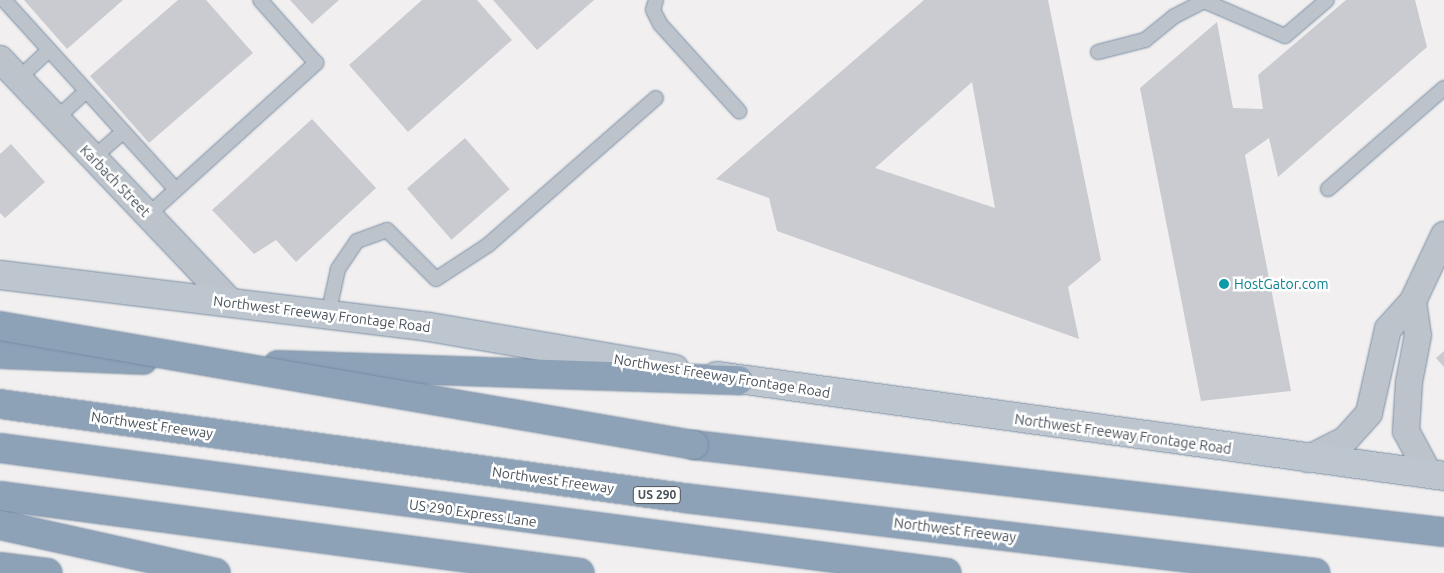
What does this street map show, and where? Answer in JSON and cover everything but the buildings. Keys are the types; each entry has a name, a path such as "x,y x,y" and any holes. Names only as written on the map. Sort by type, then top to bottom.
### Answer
{"highway":[{"path":"0,326 694,445 1444,532"},
{"path":"0,354 739,380"},
{"name":"Northwest Freeway","path":"0,404 684,498 1316,573"},
{"name":"US 290 Express Lane","path":"0,448 947,573"},
{"path":"0,496 580,573"},
{"path":"0,525 216,573"},
{"path":"0,567 48,573"}],"main road":[{"name":"Northwest Freeway Frontage Road","path":"0,275 429,326 739,380 1307,459 1436,475"}],"street":[{"name":"Karbach Street","path":"0,59 232,302"},
{"path":"1307,459 1345,440 1369,413 1388,328 1414,301 1444,235"},
{"path":"1414,301 1418,336 1409,382 1406,431 1436,475"}],"lane":[{"path":"148,215 316,63 260,0"},
{"path":"656,0 653,10 660,24 739,111"},
{"path":"1098,52 1145,40 1173,17 1204,1 1285,36 1327,0"},
{"path":"3,3 49,50 176,190"},
{"path":"18,79 49,50"},
{"path":"1328,189 1444,88"},
{"path":"56,119 86,91"},
{"path":"328,315 338,269 357,241 387,230 436,279 488,245 656,98"},
{"path":"93,158 123,132"}],"place":[{"name":"HostGator.com","path":"1224,284"}]}
